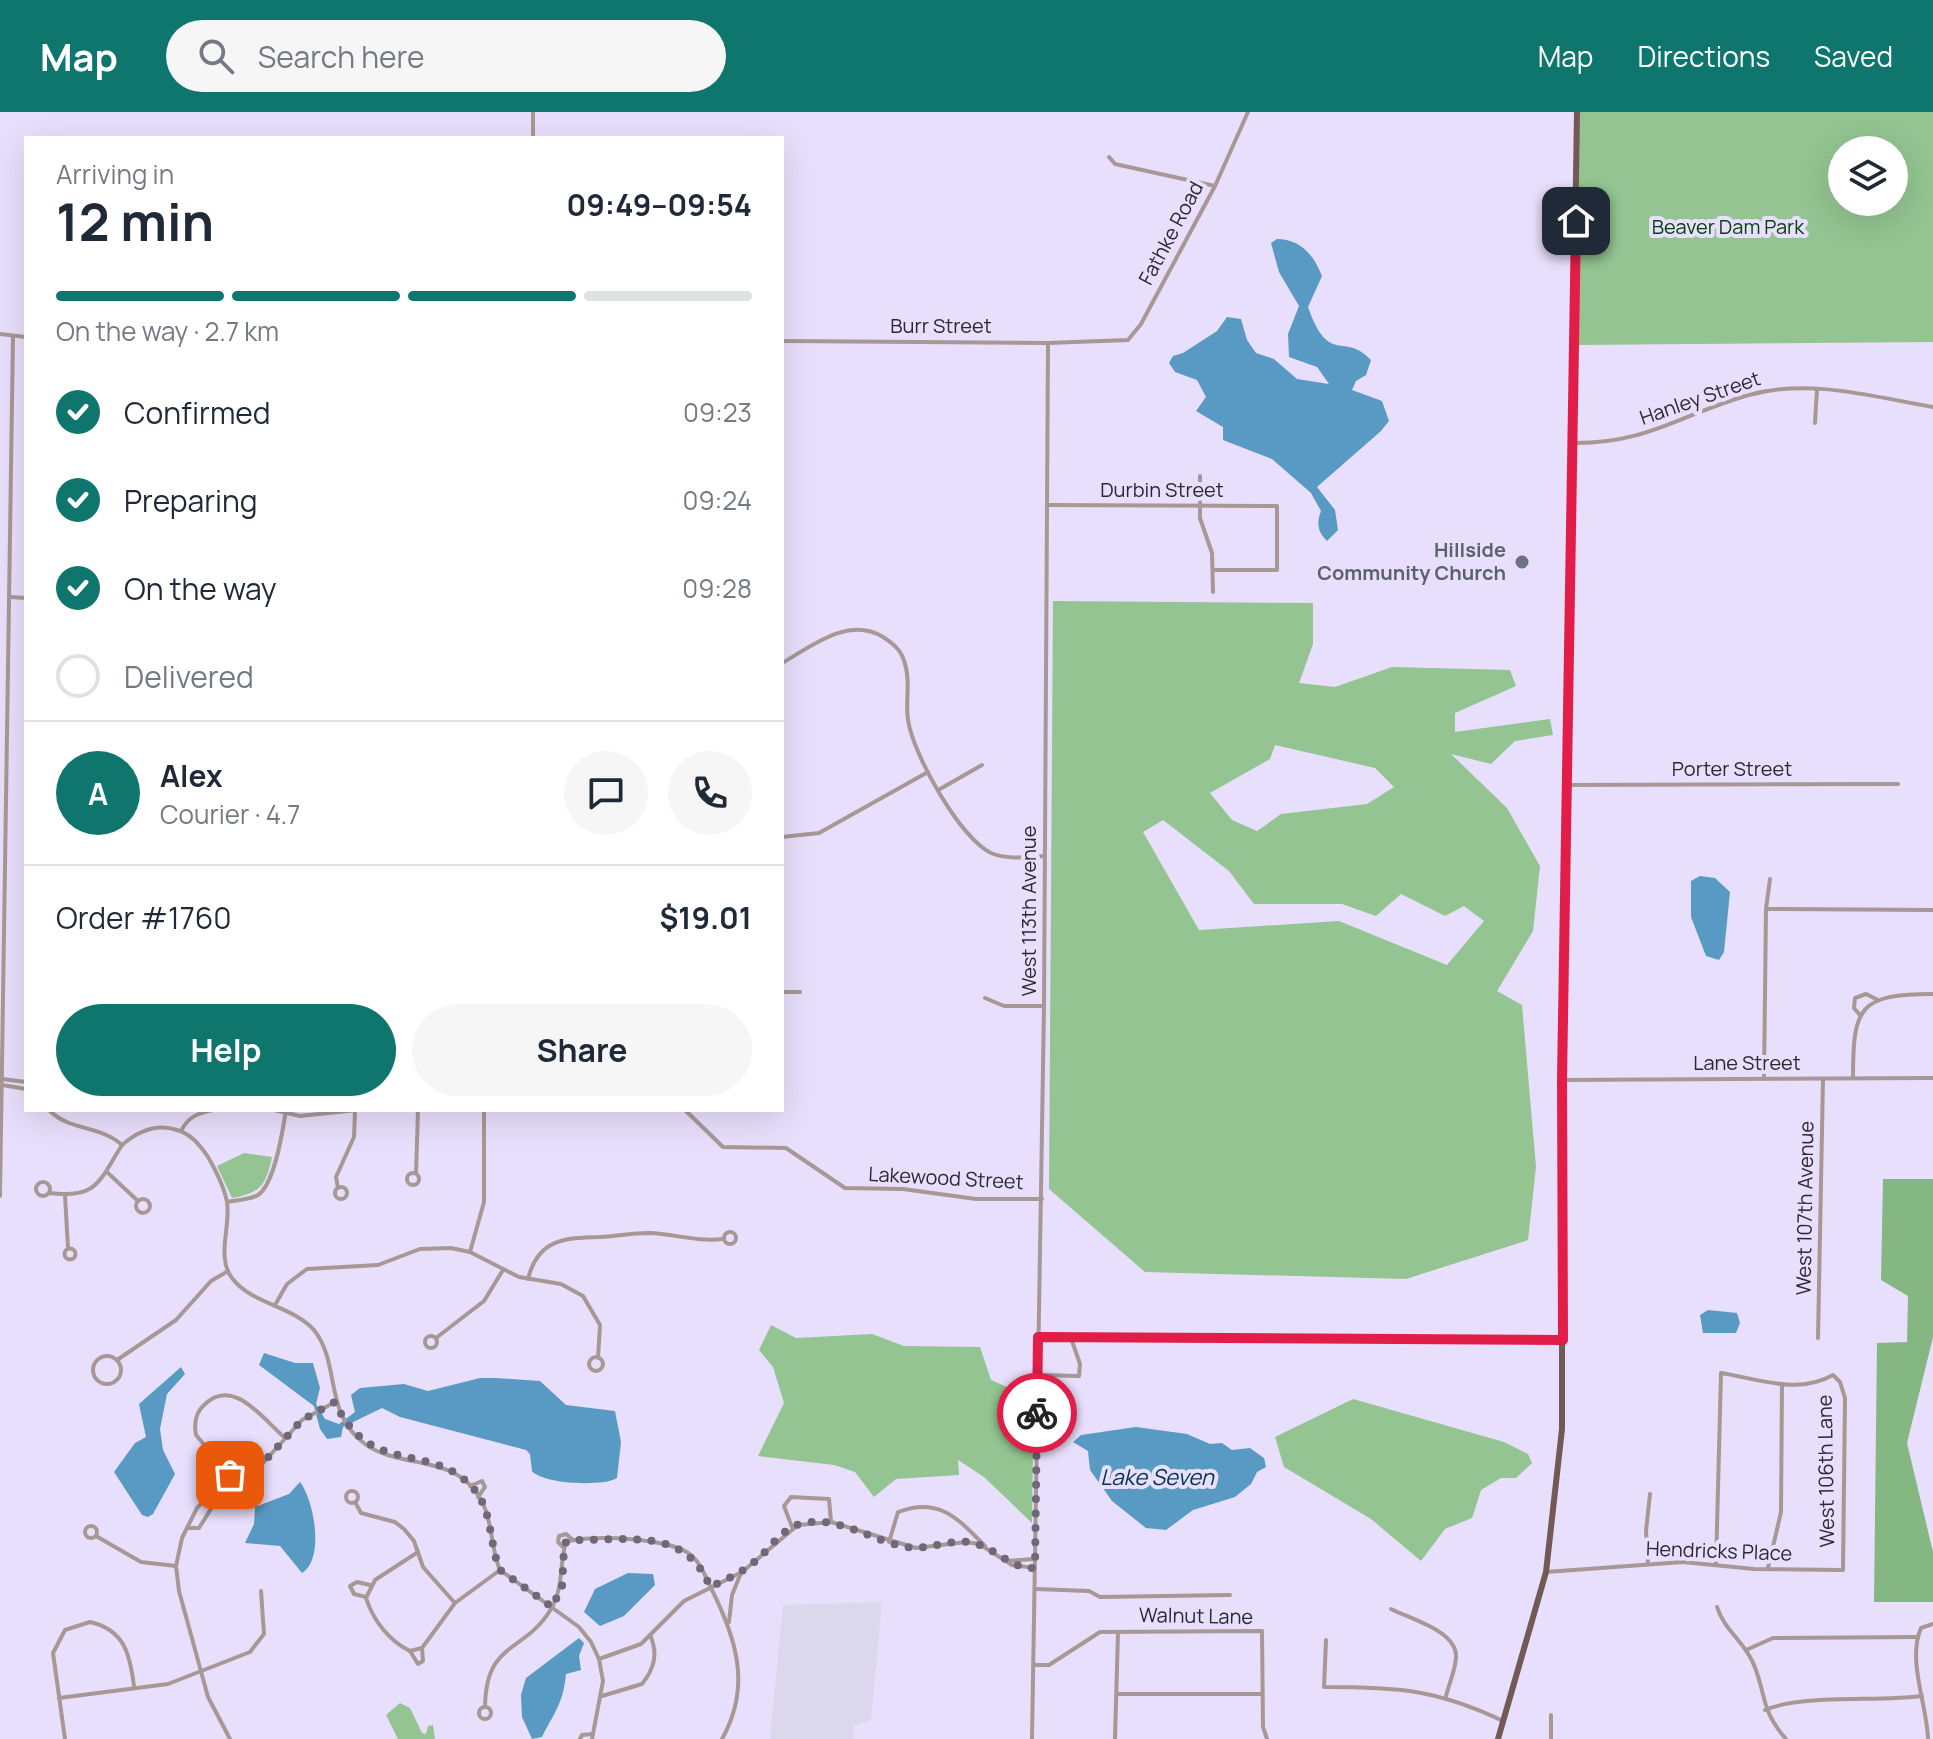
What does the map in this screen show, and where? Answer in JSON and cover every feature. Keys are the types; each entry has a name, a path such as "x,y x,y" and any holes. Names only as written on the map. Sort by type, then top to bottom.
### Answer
{"main road":[{"path":"1498,1739 1546,1572 1560,1465 1562,1080 1577,112"}],"street":[{"path":"533,112 533,136"},
{"name":"Fathke Road","path":"1099,342 1128,340 1136,331 1215,186 1248,112"},
{"path":"1109,157 1115,164 1215,186"},
{"path":"0,334 24,337"},
{"path":"0,1196 13,337"},
{"name":"Burr Street","path":"784,341 1099,342"},
{"name":"West 113th Avenue","path":"1032,1739 1042,1199 1048,343"},
{"name":"Hanley Street","path":"1572,443 1610,443 1644,436 1757,393 1779,389 1817,389 1933,407"},
{"path":"1815,423 1817,389"},
{"path":"1200,476 1199,506 1202,529 1212,553 1213,592"},
{"name":"Durbin Street","path":"1048,505 1277,506 1277,570 1214,570"},
{"path":"10,597 24,598"},
{"path":"784,662 845,629 879,634 893,643 905,664 908,719 928,772 960,825 992,854 1045,856"},
{"path":"940,789 982,765"},
{"path":"784,837 819,833 928,772"},
{"name":"Porter Street","path":"1566,785 1898,784"},
{"path":"1764,1078 1766,909 1770,879"},
{"path":"1766,909 1933,910"},
{"path":"784,992 800,992"},
{"path":"1860,1016 1854,1008 1855,998 1866,994 1878,1000"},
{"path":"1853,1078 1855,1026 1860,1016 1878,1000 1895,994 1933,994"},
{"path":"985,998 1004,1006 1044,1006"},
{"name":"Lane Street","path":"1562,1080 1933,1078"},
{"name":"West 107th Avenue","path":"1818,1338 1823,1079"},
{"path":"2,1082 24,1082"},
{"path":"2,1082 24,1088"},
{"path":"52,1112 64,1122 99,1130 122,1145"},
{"path":"181,1131 185,1122 205,1112"},
{"path":"227,1202 256,1197 264,1190 270,1179 286,1112"},
{"path":"292,1112 317,1116 343,1112"},
{"path":"338,1188 336,1177 354,1137 356,1112"},
{"path":"416,1173 418,1112"},
{"path":"470,1252 484,1202 484,1112"},
{"name":"Lakewood Street","path":"687,1112 723,1147 786,1148 845,1188 903,1189 976,1199 1042,1199"},
{"path":"49,1193 65,1195 87,1190 108,1173 122,1145 131,1137 155,1127 181,1131 205,1153 227,1202 224,1256 228,1271 242,1287 306,1324 319,1339 335,1402 353,1431 363,1443 377,1451 439,1465 470,1486 490,1527 493,1553 500,1570 579,1627 599,1659 602,1696 593,1736 582,1735 580,1739"},
{"path":"108,1173 138,1201"},
{"path":"65,1195 68,1248"},
{"path":"528,1279 538,1254 548,1244 572,1236 654,1233 689,1241 723,1239"},
{"path":"275,1305 292,1278 307,1269 378,1265 428,1247 470,1252 503,1270 528,1279 561,1284 583,1296 600,1325 598,1358"},
{"path":"436,1338 484,1301 503,1270"},
{"path":"117,1360 176,1320 211,1281 228,1271"},
{"path":"1038,1337 1563,1340"},
{"path":"1038,1375 1079,1376 1080,1364 1071,1338"},
{"path":"109,1356 117,1360 121,1368 116,1381 108,1384 96,1379 93,1370 100,1358 109,1356"},
{"path":"1716,1565 1721,1373 1782,1384 1781,1512 1768,1568"},
{"name":"West 106th Lane","path":"1782,1384 1816,1385 1833,1375 1840,1382 1845,1398 1843,1570"},
{"path":"230,1475 196,1435 197,1415 208,1401 224,1395 244,1400 284,1437"},
{"path":"230,1739 214,1713 179,1591 176,1566 187,1528 214,1488 230,1475 262,1464 284,1437 311,1414 335,1402"},
{"path":"470,1486 482,1481 485,1487 478,1497"},
{"path":"187,1528 199,1528 219,1499 214,1488"},
{"path":"1648,1563 1646,1531 1650,1494"},
{"path":"792,1527 784,1506 791,1497 829,1499 831,1522"},
{"path":"355,1502 361,1513 395,1522 404,1529 423,1567 455,1603"},
{"path":"889,1542 898,1512 947,1510 1004,1562 1035,1568"},
{"path":"599,1659 629,1650 651,1636 684,1601 742,1572 792,1527 810,1522 831,1522 889,1542 927,1549 966,1542 989,1551"},
{"path":"966,1526 966,1542"},
{"path":"565,1545 558,1542 559,1536 566,1534 573,1540"},
{"path":"96,1536 141,1562 176,1566"},
{"path":"565,1545 573,1540 672,1544 691,1555 728,1625 739,1661 737,1705 722,1739"},
{"path":"485,1707 485,1687 492,1666 503,1650 529,1636 552,1607 562,1587 565,1545"},
{"path":"418,1552 370,1585 366,1598 374,1617 393,1641 413,1652 418,1664 423,1661 422,1648"},
{"path":"1004,1562 1035,1559"},
{"name":"Hendricks Place","path":"1546,1572 1648,1563 1843,1570"},
{"path":"413,1652 422,1648 455,1603 500,1570"},
{"path":"728,1625 732,1595 742,1572"},
{"path":"366,1598 354,1594 350,1586 357,1582 370,1585"},
{"path":"1035,1589 1089,1591 1100,1597 1230,1595"},
{"path":"59,1698 168,1684 250,1652 262,1640 265,1614 261,1591"},
{"path":"1717,1607 1720,1619 1746,1650 1754,1665 1765,1710 1786,1739"},
{"path":"1391,1609 1444,1635 1452,1644 1456,1657 1446,1697"},
{"path":"65,1739 53,1664 55,1644 65,1630 81,1622 101,1626 126,1644 134,1686"},
{"path":"1929,1736 1922,1696 1918,1637 1921,1628 1933,1624"},
{"name":"Walnut Lane","path":"1033,1665 1049,1665 1100,1632 1262,1631 1263,1727 1267,1739"},
{"path":"1115,1739 1118,1632"},
{"path":"602,1696 628,1691 642,1684 650,1675 656,1649 651,1636"},
{"path":"1746,1650 1773,1638 1918,1637"},
{"path":"1326,1640 1324,1687 1408,1688 1446,1697 1503,1721"},
{"path":"1117,1694 1262,1694"},
{"path":"1765,1710 1786,1703 1883,1701 1922,1696"},
{"path":"1551,1715 1551,1739"}],"shaded area":[{"path":"882,1602 871,1720 853,1726 853,1739 770,1739 783,1605"}],"green space":[{"name":"Beaver Dam Park","path":"1579,112 1933,112 1933,342 1576,345"},
{"path":"1053,601 1313,603 1313,644 1299,683 1335,687 1392,667 1510,670 1516,686 1455,713 1455,732 1550,719 1553,735 1515,741 1491,764 1451,754 1507,808 1540,866 1533,931 1497,991 1522,1005 1536,1167 1528,1240 1406,1279 1145,1272 1049,1189","holes":["1275,745 1375,768 1394,787 1367,804 1281,814 1257,831 1232,820 1210,793 1270,759","1163,820 1229,871 1254,904 1342,904 1376,916 1401,894 1445,916 1464,906 1484,921 1447,965 1339,921 1199,930 1143,832"]},
{"path":"244,1153 272,1157 270,1167 261,1186 232,1198 217,1166"},
{"path":"1883,1179 1933,1179 1933,1337 1907,1443 1933,1552 1933,1602 1874,1602 1877,1343 1907,1342 1908,1296 1881,1280"},
{"path":"771,1325 796,1338 872,1334 904,1346 980,1347 991,1380 1007,1387 1034,1382 1032,1523 984,1477 958,1460 959,1475 896,1479 874,1497 855,1472 834,1465 758,1456 784,1403 773,1367 759,1350"},
{"path":"1353,1399 1504,1442 1528,1454 1532,1463 1516,1478 1501,1478 1481,1490 1472,1518 1445,1529 1421,1561 1371,1519 1284,1467 1275,1437"},
{"path":"400,1703 410,1708 422,1733 426,1734 428,1726 433,1725 435,1739 398,1739 386,1715"}],"water":[{"path":"1277,239 1299,245 1315,261 1322,276 1308,307 1316,325 1330,342 1353,348 1371,360 1366,375 1356,381 1352,390 1382,401 1389,421 1317,487 1335,510 1338,530 1327,541 1319,528 1321,511 1311,493 1272,459 1223,440 1223,427 1196,411 1206,397 1197,380 1175,372 1169,363 1173,356 1217,331 1227,317 1241,319 1247,340 1256,353 1274,359 1297,379 1329,384 1317,367 1289,357 1288,334 1299,306 1279,272 1271,243"},
{"path":"1700,876 1715,878 1730,892 1724,952 1719,960 1706,956 1691,917 1691,881"},
{"path":"1708,1310 1737,1313 1740,1323 1736,1333 1703,1333 1700,1315"},
{"path":"264,1353 295,1363 313,1363 320,1388 316,1404 325,1419 339,1424 355,1412 351,1395 360,1388 404,1384 428,1391 480,1378 540,1381 566,1405 615,1411 621,1442 617,1478 599,1483 548,1479 532,1471 530,1454 526,1450 400,1417 382,1408 343,1427 341,1437 327,1439 320,1429 314,1406 259,1365"},
{"path":"181,1367 185,1374 167,1394 160,1429 163,1450 175,1474 153,1514 148,1517 142,1515 114,1472 135,1443 146,1437 139,1404"},
{"name":"Lake Seven","path":"1136,1427 1187,1434 1210,1444 1222,1443 1232,1450 1250,1448 1264,1458 1266,1467 1257,1472 1251,1484 1235,1497 1193,1510 1166,1530 1146,1528 1112,1501 1090,1470 1088,1451 1073,1442 1081,1435"},
{"path":"300,1482 309,1502 315,1529 313,1555 302,1573 280,1546 245,1543 254,1524 255,1507 289,1494"},
{"path":"628,1573 653,1574 655,1585 624,1616 600,1626 584,1612 595,1589"},
{"path":"579,1638 584,1643 579,1656 581,1670 566,1674 555,1714 542,1737 532,1739 522,1717 521,1695 526,1678"}],"way so far":[{"path":"230,1475 262,1464 302,1420 335,1402 363,1443 377,1451 439,1465 473,1488 483,1504 493,1553 500,1570 552,1607 562,1587 564,1548 566,1542 573,1540 672,1544 691,1555 704,1571 710,1587 742,1572 792,1527 810,1522 831,1522 906,1547 927,1549 966,1542 979,1544 1012,1565 1035,1568 1037,1413"}],"place":[{"name":"Hillside Community Church","path":"1522,562"}],"route":[{"path":"1037,1413 1038,1337 1563,1340 1566,718 1576,221"}]}
